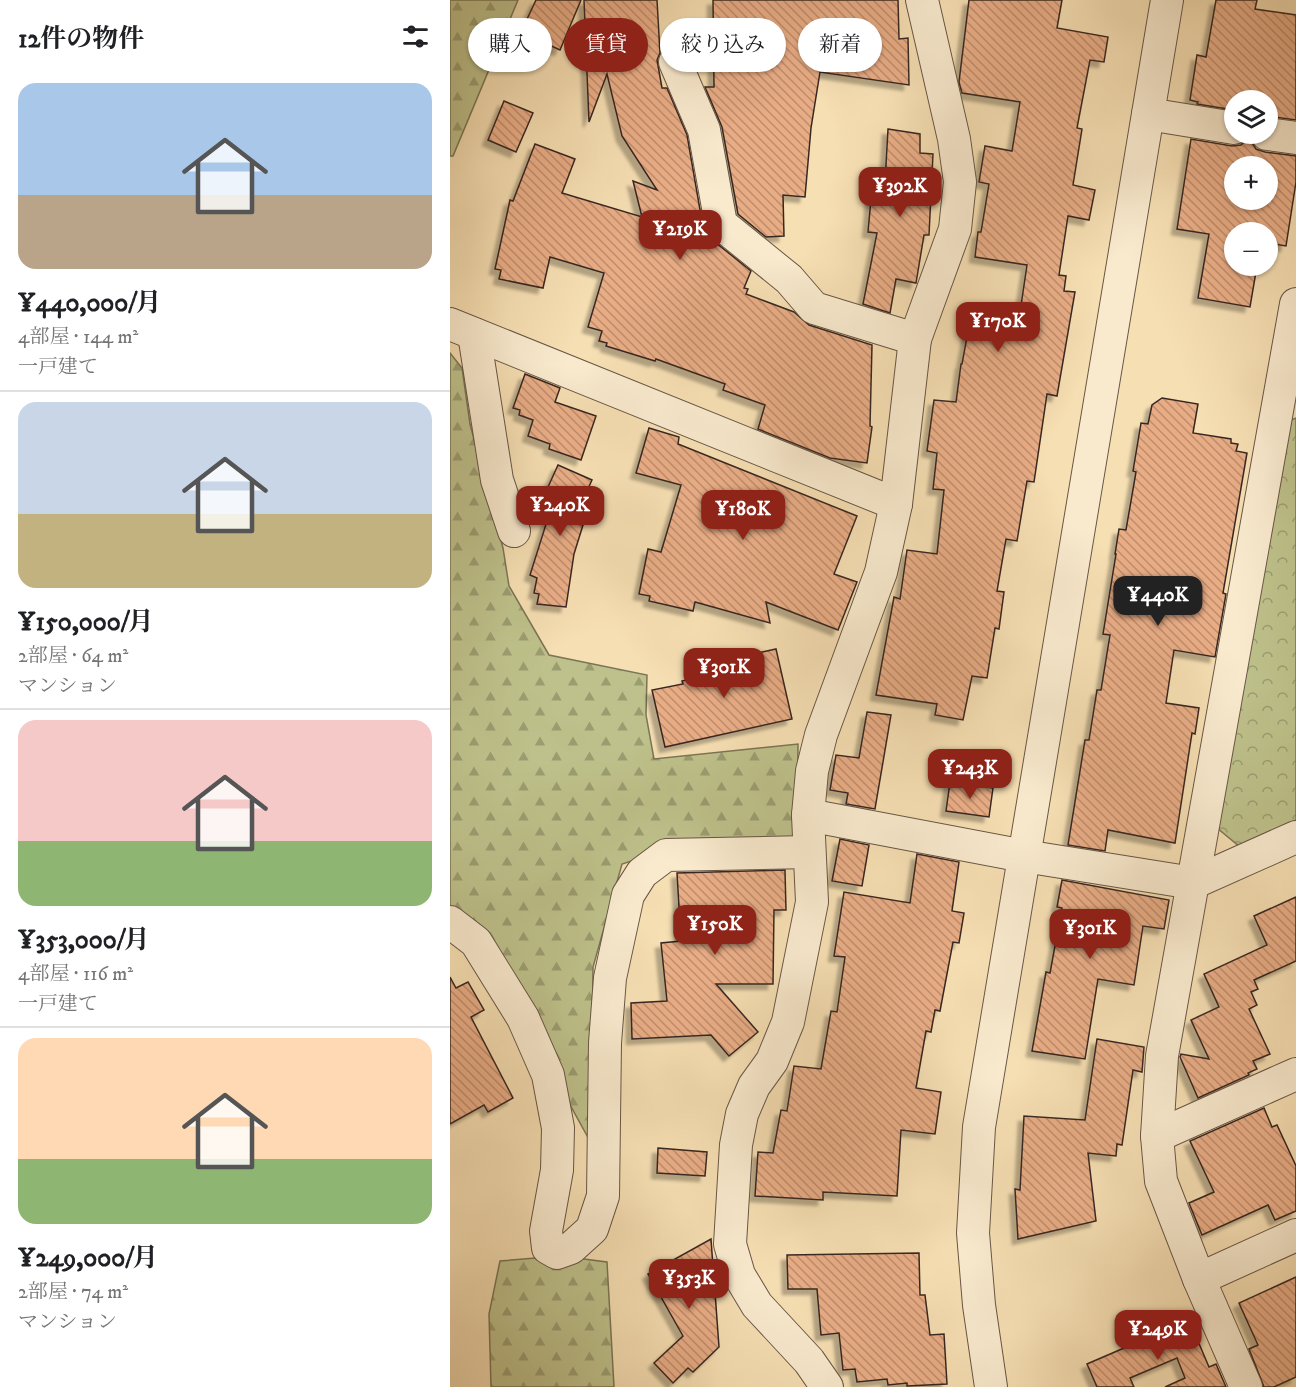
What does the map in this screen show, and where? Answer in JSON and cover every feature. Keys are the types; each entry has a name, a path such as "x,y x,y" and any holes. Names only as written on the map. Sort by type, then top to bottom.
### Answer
{"street":[{"path":"827,1387 809,1361 757,1305 739,1275 730,1244 736,1145 742,1114 754,1086 772,1061 788,1022 812,902 808,815 812,771 821,735 881,572 896,504 915,339 955,229 960,182 954,139 922,0"},
{"path":"991,1387 979,1305 973,1233 978,1138 1167,0"},
{"path":"679,72 704,130 721,224 789,279 814,308 915,339"},
{"path":"1148,114 1224,126"},
{"path":"1278,136 1296,138"},
{"path":"1246,1387 1199,1279 1161,1181 1157,1136 1162,1056 1290,379 1296,304"},
{"path":"462,329 896,504"},
{"path":"462,329 497,480 514,531"},
{"path":"808,815 1024,856 1193,883 1296,837"},
{"path":"450,922 476,942 523,1018 548,1075 558,1128 558,1170 546,1231 548,1248 557,1253 571,1248 592,1229 603,1196 605,1043 610,978 628,895 637,880 642,873 666,855 809,852"},
{"path":"1157,1136 1296,1074"},
{"path":"1199,1279 1296,1234"}],"green space":[{"path":"450,0 518,0 510,18 468,18 468,72 488,72 453,156 450,156"},
{"path":"450,353 462,368 470,424 503,548 509,586 549,655 647,675 646,715 654,759 798,744 797,842 665,850 622,864 593,967 591,1143 564,1094 450,908"},
{"path":"1296,418 1296,820 1239,846 1217,828 1291,420"},
{"path":"560,1256 607,1262 614,1387 491,1387 489,1314 500,1261"}],"building":[{"path":"536,0 581,0 573,18 564,18 564,40 560,50 552,46 552,18 528,18"},
{"path":"584,0 657,0 660,53 657,60 662,88 667,88 687,135 703,227 710,238 751,271 744,288 748,289 746,294 794,312 809,325 872,345 870,426 872,427 867,463 830,458 758,429 765,405 723,390 725,384 656,359 655,361 606,346 607,343 599,341 602,331 588,327 604,273 550,257 543,288 499,279 501,270 495,269 510,200 513,201 535,144 575,159 562,193 642,217 633,181 657,190 622,136 607,74 589,122 587,72 648,72 648,18 585,18"},
{"path":"713,0 898,0 899,39 908,38 909,85 820,72 811,128 805,197 783,195 784,236 766,237 738,214 722,127 705,87 714,87 714,72 786,72 786,18 713,18"},
{"path":"969,0 1062,0 1057,28 1108,37 1104,62 1090,60 1077,128 1082,129 1073,185 1095,190 1089,220 1068,216 1059,275 1066,276 1064,291 1075,292 1057,396 1047,394 1034,482 1027,481 1017,541 1006,539 997,591 1004,592 999,629 995,628 987,678 972,676 963,720 935,715 937,704 876,695 894,597 900,599 907,550 937,554 944,490 933,489 937,453 927,451 934,400 956,402 972,310 1019,319 1027,265 975,257 989,184 979,182 985,146 1012,151 1020,102 962,93 959,82"},
{"path":"1216,0 1257,0 1255,9 1296,15 1296,120 1278,117 1278,90 1224,90 1224,108 1197,104 1198,102 1190,100 1197,55 1206,57"},
{"path":"504,101 533,113 516,152 488,140"},
{"path":"888,129 920,134 920,153 933,154 929,235 924,235 916,283 896,279 890,313 863,304 877,233 868,232 871,199 884,200"},
{"path":"1191,139 1232,146 1253,144 1256,149 1265,152 1296,156 1296,182 1286,246 1278,245 1278,222 1224,222 1224,276 1255,276 1250,307 1198,298 1209,234 1177,229"},
{"path":"525,374 560,388 555,402 596,416 581,460 549,449 550,444 528,436 533,420 519,415 520,410 513,408"},
{"path":"1162,398 1198,404 1193,433 1231,439 1231,443 1238,444 1236,451 1247,453 1223,593 1226,594 1215,657 1174,650 1166,703 1199,708 1195,734 1192,733 1175,843 1108,830 1105,851 1068,845 1085,740 1089,740 1097,690 1101,690 1110,635 1103,634 1119,529 1126,530 1136,472 1133,471 1141,423 1148,424 1152,405"},
{"path":"649,428 679,437 678,444 857,516 834,574 857,582 838,630 766,602 770,623 695,602 693,611 649,601 650,596 639,594 648,549 661,552 681,485 636,473"},
{"path":"558,465 592,480 576,515 580,517 578,524 583,525 574,554 566,607 537,604 539,594 534,593 537,578 530,575 553,502 543,498"},
{"path":"776,649 792,719 665,747 652,690 683,684 682,681 704,676 701,665"},
{"path":"867,712 891,715 875,809 846,804 848,793 830,790 836,755 859,758"},
{"path":"950,782 993,788 989,817 946,811"},
{"path":"840,839 869,845 862,886 832,881"},
{"path":"917,854 959,862 952,911 964,913 959,943 953,942 940,1011 935,1010 931,1032 926,1031 916,1088 941,1092 935,1134 901,1130 897,1196 823,1192 823,1200 755,1196 758,1152 773,1153 781,1110 787,1111 794,1066 821,1069 831,1011 837,1012 845,957 834,956 844,892 910,903"},
{"path":"785,870 786,910 774,910 773,984 716,984 758,1032 729,1056 711,1035 632,1039 631,1003 667,1001 661,943 681,941 677,873"},
{"path":"1062,880 1169,900 1164,929 1143,926 1134,985 1098,979 1085,1059 1032,1051 1046,972 1050,973 1062,908 1057,907"},
{"path":"1296,897 1296,961 1254,980 1258,989 1251,992 1257,1005 1249,1009 1270,1054 1253,1061 1257,1069 1248,1073 1249,1075 1198,1098 1180,1057 1181,1054 1209,1059 1191,1020 1219,1007 1204,974 1267,945 1254,916"},
{"path":"450,977 456,988 468,982 484,1010 471,1017 513,1098 488,1112 484,1105 450,1124"},
{"path":"1097,1039 1144,1047 1142,1072 1133,1070 1122,1145 1117,1144 1116,1156 1088,1153 1096,1221 1018,1239 1015,1189 1020,1190 1024,1116 1085,1120"},
{"path":"1264,1108 1272,1127 1277,1125 1296,1166 1296,1211 1275,1220 1268,1205 1202,1235 1189,1203 1214,1192 1190,1141"},
{"path":"658,1148 707,1152 705,1176 657,1173"},
{"path":"711,1239 713,1267 701,1273 718,1292 715,1292 719,1347 693,1372 688,1368 673,1383 654,1363 683,1336 648,1274"},
{"path":"919,1253 920,1295 925,1295 930,1335 944,1334 947,1384 888,1385 887,1379 857,1382 855,1369 843,1370 839,1333 821,1335 817,1289 788,1289 787,1255"},
{"path":"1296,1277 1296,1377 1274,1387 1264,1387 1249,1349 1258,1345 1239,1303"},
{"path":"1189,1320 1209,1367 1216,1364 1226,1387 1165,1387 1185,1378 1177,1358 1130,1378 1134,1387 1097,1387 1087,1364"}]}
